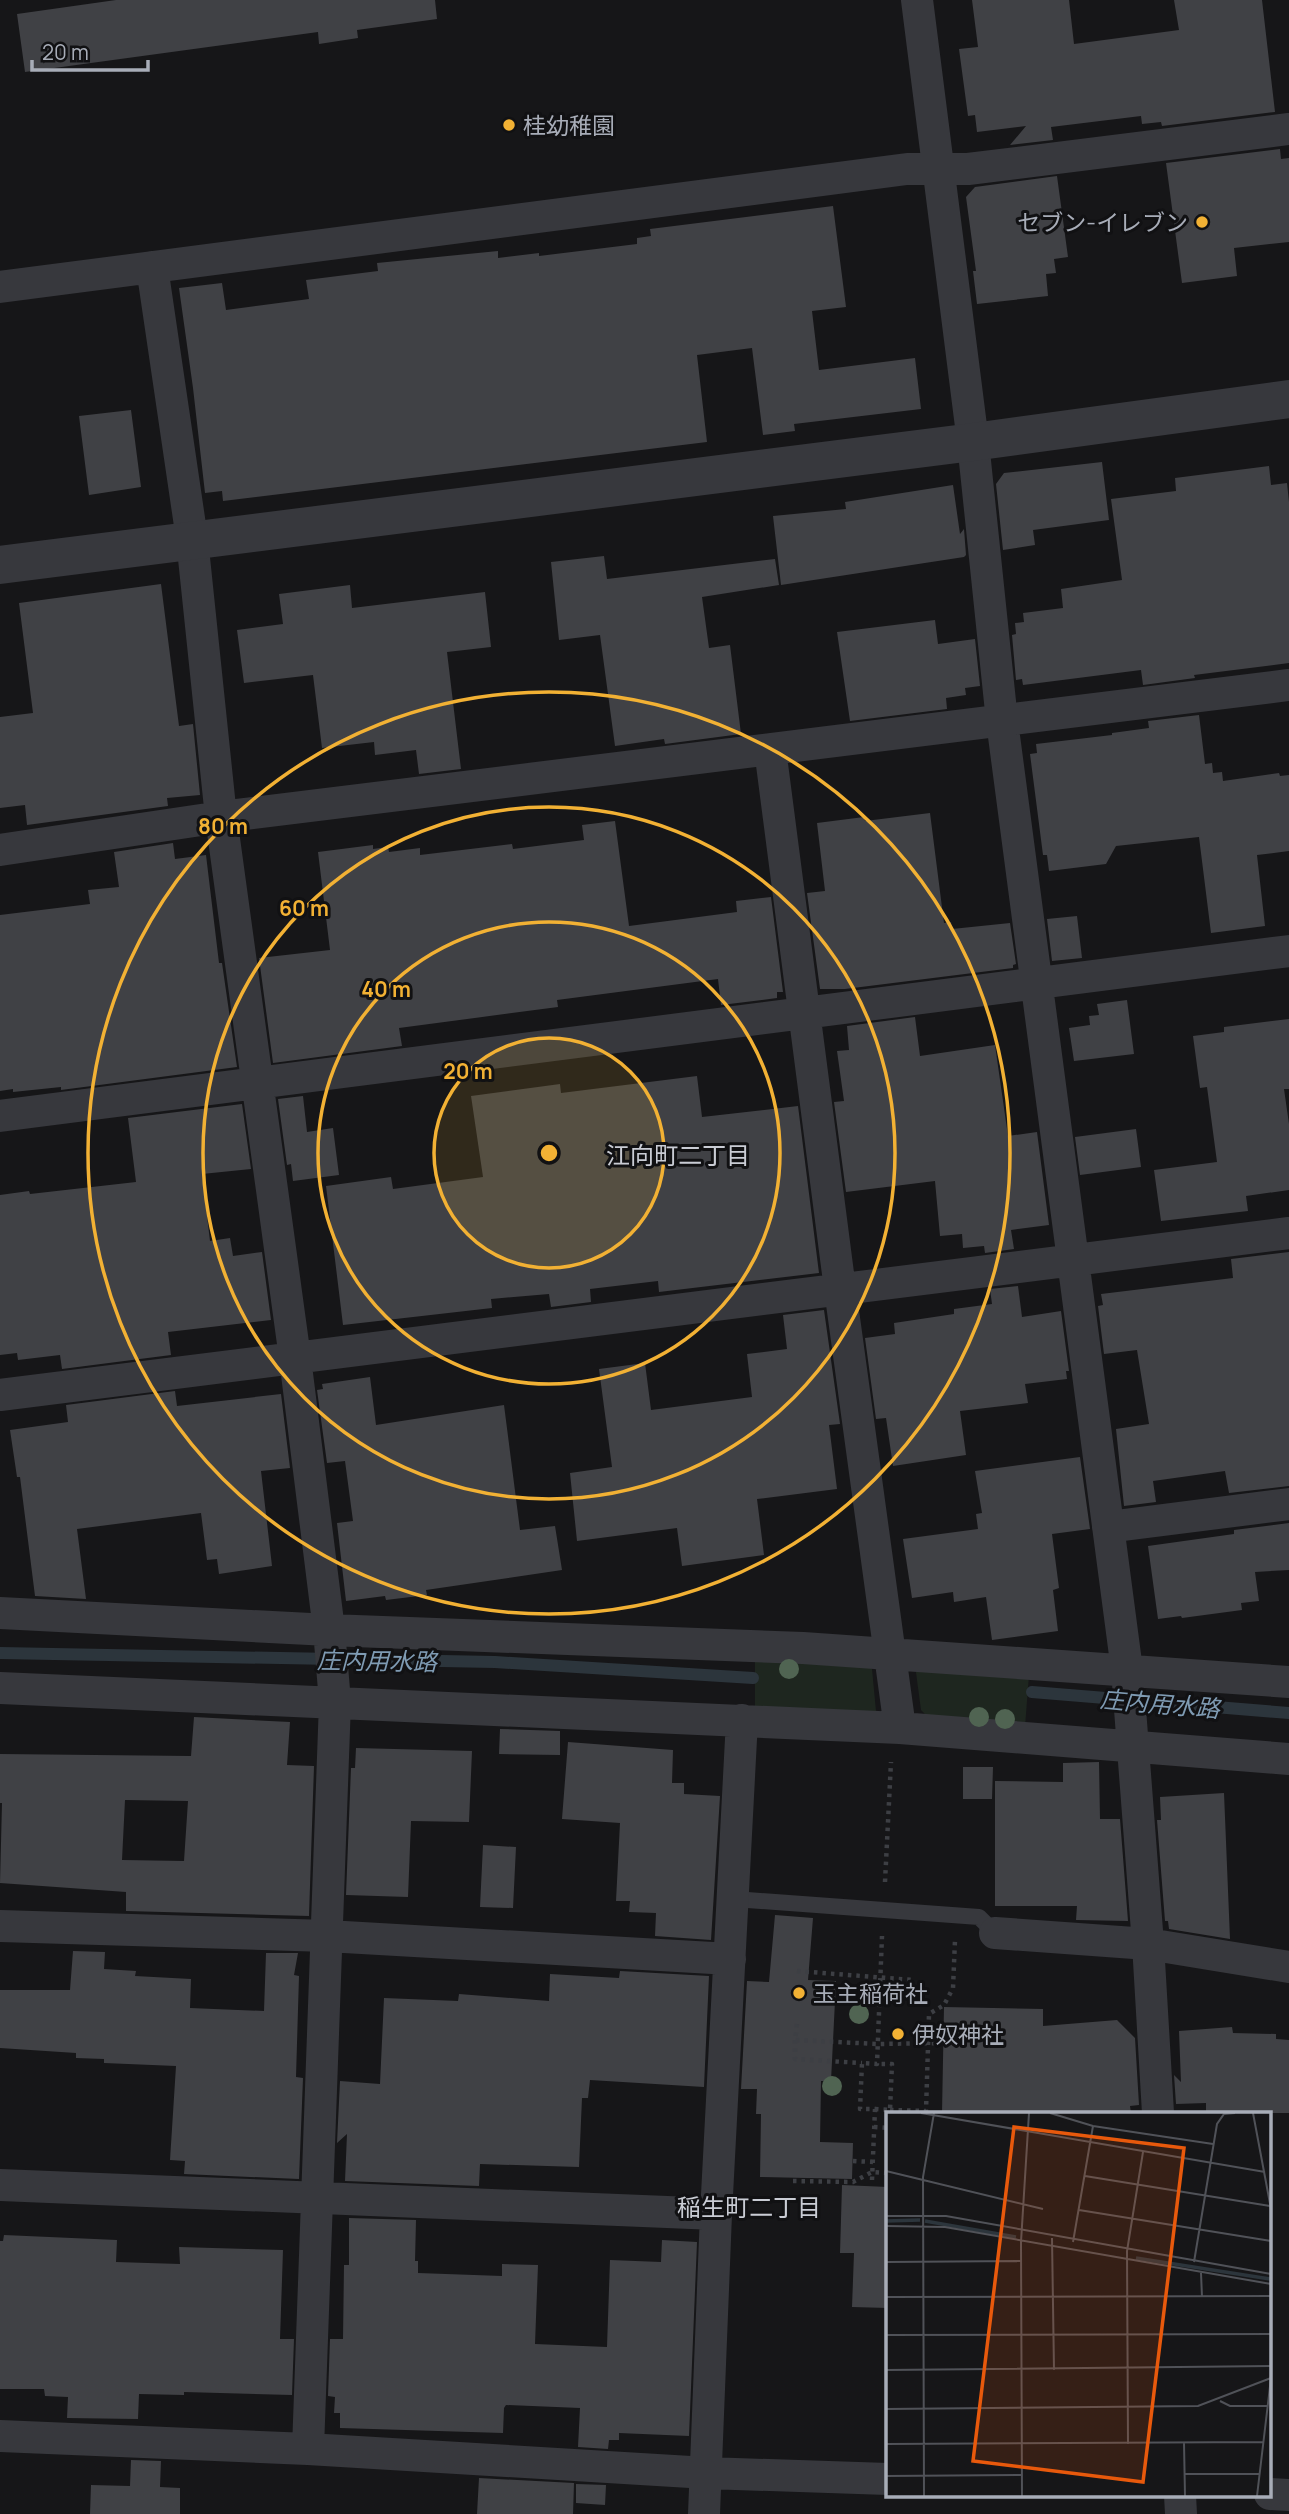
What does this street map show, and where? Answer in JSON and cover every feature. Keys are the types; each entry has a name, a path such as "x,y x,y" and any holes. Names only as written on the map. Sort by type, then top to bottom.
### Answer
{"street":[{"path":"917,0 973,442 1002,721 1127,1670 1158,2112"},
{"path":"0,287 907,169 968,169 1289,129"},
{"path":"152,267 192,539 221,817 295,1358 329,1630 335,1702 308,2449"},
{"path":"0,565 973,442 1289,399"},
{"path":"0,850 221,817 1289,685"},
{"path":"770,749 900,1728"},
{"path":"0,1116 1289,951"},
{"path":"0,1395 1289,1233"},
{"path":"1108,1527 1289,1504"},
{"path":"0,1614 890,1652 1289,1682"},
{"path":"0,1688 900,1728 1289,1759"},
{"path":"704,2514 716,2214 742,1720"},
{"path":"0,1926 327,1936 730,1959"},
{"path":"995,1933 1148,1944 1289,1967"},
{"path":"0,2185 716,2214"},
{"path":"0,2436 308,2449 707,2473 886,2479"},
{"path":"1180,2496 1181,2514"}],"lane":[{"path":"734,1899 979,1917 995,1933"}],"path":[{"path":"877,2064 892,1759"},
{"path":"862,2063 860,2109 926,2111 929,2014 944,2006 953,1987 955,1936"},
{"path":"797,1971 913,1980"},
{"path":"797,2024 794,2059 892,2064 890,2110"},
{"path":"796,2040 878,2044 940,2043"},
{"path":"872,2180 875,2109"},
{"path":"874,2127 886,2128"},
{"path":"853,2161 873,2162"},
{"path":"793,2180 853,2182 873,2172 886,2173"}],"shaded area":[{"path":"755,1661 867,1665 872,1669 876,1711 862,1716 755,1708"},
{"path":"915,1665 1029,1675 1025,1727 930,1719 921,1710"}],"building":[{"path":"116,0 435,0 437,19 357,30 358,38 319,44 318,32 25,72 17,14"},
{"path":"972,0 1069,0 1074,44 1179,30 1174,0 1262,0 1275,112 1162,126 1161,122 1142,124 1141,116 1051,127 1053,140 1010,145 1026,126 977,132 975,115 968,116 959,49 978,47"},
{"path":"1280,149 1281,159 1289,158 1289,242 1234,248 1237,276 1182,283 1166,163"},
{"path":"1057,176 1068,257 1054,259 1056,273 1046,274 1048,296 977,304 973,271 976,271 966,197 975,187"},
{"path":"833,206 846,307 812,311 819,370 915,358 921,409 794,424 795,431 763,435 752,348 697,355 707,442 223,501 222,491 205,493 179,288 222,283 226,310 309,299 306,280 378,271 377,263 498,251 498,258 539,253 539,256 637,244 637,238 651,236 650,229"},
{"path":"131,410 141,487 89,495 79,416"},
{"path":"1102,462 1109,520 1033,530 1035,545 1003,550 996,484 1004,473"},
{"path":"1269,466 1271,485 1287,483 1289,502 1289,663 1194,675 1195,678 1143,685 1141,670 1023,685 1022,679 1016,680 1012,635 1016,634 1015,623 1024,622 1023,613 1063,608 1061,589 1122,580 1111,499 1176,491 1175,478"},
{"path":"953,485 960,534 964,529 964,557 781,585 773,516 846,509 845,502"},
{"path":"604,556 607,579 775,559 779,585 702,597 709,648 730,645 741,734 665,744 664,739 615,746 600,635 559,640 551,562"},
{"path":"161,584 179,726 193,724 200,795 167,798 168,806 27,825 25,805 0,808 0,717 33,713 19,603"},
{"path":"350,585 352,608 485,592 491,647 447,652 461,769 419,774 416,750 375,755 374,742 322,748 313,675 244,683 237,630 283,624 279,594"},
{"path":"935,620 938,644 975,639 980,686 965,688 966,695 946,698 947,709 850,721 837,632"},
{"path":"1199,715 1205,764 1212,763 1213,773 1222,772 1223,781 1279,773 1280,776 1289,775 1289,851 1257,855 1265,926 1211,933 1199,837 1116,846 1106,864 1049,871 1047,855 1043,855 1030,754 1037,753 1036,744 1112,735 1149,728 1148,721"},
{"path":"930,813 944,923 951,922 952,929 1010,923 1016,964 1013,968 845,989 820,989 807,893 825,891 817,823 864,817 865,821"},
{"path":"615,821 629,926 737,912 736,901 771,897 783,992 777,992 777,998 721,1005 718,979 557,1000 558,1007 399,1028 402,1046 273,1063 259,958 330,950 318,852 373,845 373,849 388,847 389,852 420,848 420,855 512,844 513,849 584,840 582,825"},
{"path":"173,843 175,859 206,855 219,963 222,963 237,1067 61,1090 61,1087 0,1091 0,915 90,904 88,890 119,887 114,852"},
{"path":"1077,916 1082,958 1052,961 1047,919"},
{"path":"1127,1000 1134,1054 1074,1061 1069,1028 1090,1025 1089,1016 1099,1015 1097,1004"},
{"path":"915,1017 920,1056 995,1045 1008,1136 1037,1132 1049,1225 1011,1230 1014,1249 985,1253 984,1246 963,1248 962,1234 940,1236 935,1181 846,1192 834,1102 844,1101 837,1051 849,1050 847,1026"},
{"path":"1289,1019 1289,1089 1284,1089 1289,1124 1289,1190 1246,1196 1248,1211 1161,1221 1154,1170 1217,1162 1207,1087 1200,1088 1193,1036 1224,1032 1224,1027"},
{"path":"697,1076 702,1117 798,1106 819,1273 659,1292 658,1281 590,1289 591,1302 551,1307 549,1294 491,1299 492,1308 343,1325 326,1186 391,1177 393,1189 483,1177 471,1096 560,1084 561,1093"},
{"path":"303,1096 307,1132 333,1128 339,1175 293,1181 291,1164 287,1165 278,1099"},
{"path":"242,1104 251,1169 202,1174 210,1241 230,1238 233,1256 262,1252 271,1320 168,1332 171,1355 62,1369 60,1355 18,1360 17,1353 0,1355 0,1195 136,1182 128,1118"},
{"path":"1136,1129 1141,1167 1080,1175 1075,1137"},
{"path":"1289,1252 1289,1486 1229,1493 1225,1471 1153,1481 1156,1502 1124,1506 1116,1429 1149,1424 1137,1350 1104,1354 1098,1306 1103,1305 1101,1294 1233,1278 1231,1259"},
{"path":"1018,1286 1022,1317 1061,1311 1069,1371 1066,1371 1067,1379 1025,1384 1028,1403 960,1411 966,1455 893,1466 886,1418 876,1419 865,1338 895,1334 894,1323 954,1314 954,1309 992,1304 990,1289"},
{"path":"824,1310 840,1424 829,1425 837,1489 757,1499 764,1555 682,1566 677,1528 577,1541 570,1473 612,1467 599,1369 645,1363 651,1410 752,1397 747,1354 787,1349 783,1315"},
{"path":"370,1377 376,1425 504,1405 520,1530 555,1526 562,1570 426,1590 427,1595 386,1600 385,1596 346,1601 337,1523 353,1521 345,1461 327,1463 317,1390 323,1389 322,1384"},
{"path":"175,1391 177,1406 281,1394 290,1468 261,1471 272,1566 219,1574 217,1559 207,1560 201,1513 77,1529 86,1599 35,1596 20,1477 17,1477 10,1430 68,1422 66,1405"},
{"path":"1080,1457 1090,1529 1052,1534 1059,1588 1053,1590 1058,1631 992,1640 986,1597 954,1602 953,1592 912,1598 903,1539 978,1529 976,1514 982,1513 975,1471"},
{"path":"1289,1523 1289,1570 1255,1572 1259,1601 1241,1603 1242,1610 1158,1619 1148,1546"},
{"path":"194,1717 290,1722 287,1765 314,1766 309,1916 126,1911 126,1892 0,1883 0,1754 191,1756","holes":["125,1800 188,1801 184,1861 122,1860"]},
{"path":"500,1729 560,1731 560,1755 499,1754"},
{"path":"568,1742 673,1750 672,1783 684,1783 684,1794 720,1796 711,1940 655,1936 656,1913 629,1912 630,1901 616,1901 620,1823 562,1819"},
{"path":"356,1748 472,1751 469,1822 411,1821 408,1897 346,1895 351,1768 355,1768"},
{"path":"1099,1762 1100,1819 1120,1819 1128,1921 1076,1920 1077,1906 995,1906 995,1781 1063,1782 1063,1763"},
{"path":"963,1767 993,1767 992,1799 963,1799"},
{"path":"1224,1793 1230,1939 1169,1929 1168,1921 1165,1921 1157,1820 1161,1820 1160,1797"},
{"path":"483,1845 516,1847 513,1908 480,1907"},
{"path":"775,1915 813,1918 808,1980 836,1981 831,2081 821,2081 820,2142 853,2143 852,2179 760,2177 761,2114 756,2114 757,2089 741,2089 747,1981 769,1982"},
{"path":"73,1951 105,1952 104,1969 136,1971 135,1976 191,1979 190,2008 264,2011 266,1953 298,1953 294,1975 299,1976 296,2077 303,2078 299,2179 184,2174 185,2161 170,2160 176,2066 104,2063 104,2059 76,2058 76,2053 0,2048 0,1990 70,1990"},
{"path":"620,1971 709,1976 704,2087 590,2080 588,2098 582,2098 579,2167 480,2164 479,2186 345,2181 347,2134 337,2143 340,2081 380,2084 384,1998 458,2001 459,1994 549,2001 550,1974 619,1978"},
{"path":"944,2007 1043,2009 1043,2026 1117,2020 1135,2038 1139,2105 1130,2106 1131,2112 942,2112"},
{"path":"1232,2027 1233,2033 1276,2034 1276,2039 1289,2040 1289,2113 1206,2112 1206,2103 1176,2104 1174,2075 1181,2082 1179,2031"},
{"path":"842,2185 886,2187 886,2308 852,2307 854,2253 840,2253"},
{"path":"349,2218 416,2220 415,2261 418,2261 418,2273 502,2276 502,2264 538,2265 535,2344 607,2347 610,2260 661,2262 662,2240 697,2242 689,2436 619,2433 619,2440 609,2440 608,2449 578,2447 580,2408 506,2405 503,2433 340,2428 340,2413 334,2413 335,2397 328,2396 330,2339 343,2339 344,2265 349,2265"},
{"path":"4,2235 117,2240 116,2262 180,2264 179,2247 283,2250 280,2339 294,2339 292,2395 184,2392 184,2395 139,2394 138,2419 67,2418 68,2397 45,2396 44,2389 0,2389 0,2241 3,2241"},
{"path":"131,2460 161,2461 160,2487 180,2488 180,2514 90,2514 91,2485 130,2486"},
{"path":"479,2478 574,2483 573,2514 477,2514"},
{"path":"576,2484 606,2485 605,2505 576,2503"}],"waterway":[{"name":"庄内用水路","path":"0,1653 495,1662 753,1678"},
{"name":"庄内用水路","path":"1032,1692 1289,1713"}],"place":[{"name":"桂幼稚園","path":"509,125"},
{"name":"セブン-イレブン","path":"1202,222"},
{"name":"玉主稲荷社","path":"799,1993"},
{"name":"伊奴神社","path":"898,2034"}],"district":[{"name":"江向町二丁目","path":"678,1154"},
{"name":"稲生町二丁目","path":"749,2206"}]}
